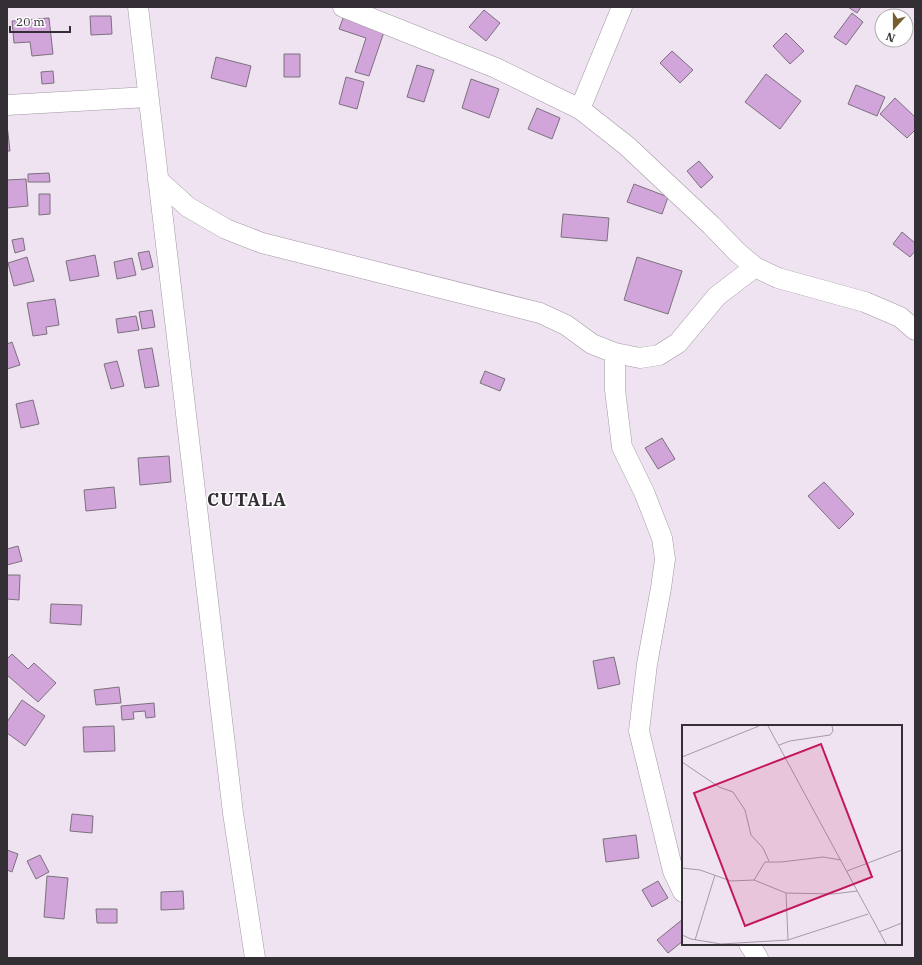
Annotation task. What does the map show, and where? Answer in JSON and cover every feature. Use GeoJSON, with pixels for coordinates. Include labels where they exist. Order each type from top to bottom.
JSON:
{"type":"FeatureCollection","features":[{"type":"Feature","properties":{"kind":"street"},"geometry":{"type":"LineString","coordinates":[[138,7],[233,813],[256,958]]}},
{"type":"Feature","properties":{"kind":"street"},"geometry":{"type":"LineString","coordinates":[[343,7],[496,68],[580,109],[627,146],[711,225],[737,252],[755,267],[778,278],[865,302],[900,318],[915,330]]}},
{"type":"Feature","properties":{"kind":"street"},"geometry":{"type":"LineString","coordinates":[[580,109],[622,7]]}},
{"type":"Feature","properties":{"kind":"street"},"geometry":{"type":"LineString","coordinates":[[7,105],[148,97]]}},
{"type":"Feature","properties":{"kind":"street"},"geometry":{"type":"LineString","coordinates":[[158,180],[188,207],[226,229],[262,243],[540,313],[566,325],[592,344],[615,353],[640,358],[659,355],[678,343],[717,296],[755,267]]}},
{"type":"Feature","properties":{"kind":"street"},"geometry":{"type":"LineString","coordinates":[[615,353],[615,390],[622,447],[644,492],[662,538],[665,559],[647,664],[639,731],[673,871],[682,890]]}},
{"type":"Feature","properties":{"kind":"street"},"geometry":{"type":"LineString","coordinates":[[750,945],[758,958]]}},
{"type":"Feature","properties":{"kind":"building"},"geometry":{"type":"Polygon","coordinates":[[[848,7],[861,7],[857,13],[848,7]]]}},
{"type":"Feature","properties":{"kind":"building"},"geometry":{"type":"Polygon","coordinates":[[[484,10],[500,23],[486,41],[469,27],[484,10]]]}},
{"type":"Feature","properties":{"kind":"building"},"geometry":{"type":"Polygon","coordinates":[[[345,13],[386,26],[369,76],[355,72],[366,38],[339,29],[345,13]]]}},
{"type":"Feature","properties":{"kind":"building"},"geometry":{"type":"Polygon","coordinates":[[[852,13],[863,22],[846,45],[834,37],[852,13]]]}},
{"type":"Feature","properties":{"kind":"building"},"geometry":{"type":"Polygon","coordinates":[[[90,16],[111,16],[112,34],[91,35],[90,16]]]}},
{"type":"Feature","properties":{"kind":"building"},"geometry":{"type":"Polygon","coordinates":[[[49,18],[53,54],[32,56],[30,42],[14,43],[12,21],[49,18]]]}},
{"type":"Feature","properties":{"kind":"building"},"geometry":{"type":"Polygon","coordinates":[[[786,33],[804,51],[790,64],[773,46],[786,33]]]}},
{"type":"Feature","properties":{"kind":"building"},"geometry":{"type":"Polygon","coordinates":[[[672,51],[693,70],[680,83],[660,63],[672,51]]]}},
{"type":"Feature","properties":{"kind":"building"},"geometry":{"type":"Polygon","coordinates":[[[284,54],[300,54],[300,77],[284,77],[284,54]]]}},
{"type":"Feature","properties":{"kind":"building"},"geometry":{"type":"Polygon","coordinates":[[[216,57],[251,66],[246,87],[211,78],[216,57]]]}},
{"type":"Feature","properties":{"kind":"building"},"geometry":{"type":"Polygon","coordinates":[[[417,65],[434,70],[424,102],[407,97],[417,65]]]}},
{"type":"Feature","properties":{"kind":"building"},"geometry":{"type":"Polygon","coordinates":[[[53,71],[54,83],[42,84],[41,72],[53,71]]]}},
{"type":"Feature","properties":{"kind":"building"},"geometry":{"type":"Polygon","coordinates":[[[766,74],[801,101],[780,129],[745,102],[766,74]]]}},
{"type":"Feature","properties":{"kind":"building"},"geometry":{"type":"Polygon","coordinates":[[[346,77],[364,82],[357,109],[339,104],[346,77]]]}},
{"type":"Feature","properties":{"kind":"building"},"geometry":{"type":"Polygon","coordinates":[[[471,79],[499,89],[489,118],[462,108],[471,79]]]}},
{"type":"Feature","properties":{"kind":"building"},"geometry":{"type":"Polygon","coordinates":[[[856,85],[885,97],[877,116],[848,104],[856,85]]]}},
{"type":"Feature","properties":{"kind":"building"},"geometry":{"type":"Polygon","coordinates":[[[895,98],[915,117],[915,130],[907,138],[880,114],[895,98]]]}},
{"type":"Feature","properties":{"kind":"building"},"geometry":{"type":"Polygon","coordinates":[[[537,108],[560,118],[552,139],[528,129],[537,108]]]}},
{"type":"Feature","properties":{"kind":"building"},"geometry":{"type":"Polygon","coordinates":[[[7,125],[10,151],[7,151],[7,125]]]}},
{"type":"Feature","properties":{"kind":"building"},"geometry":{"type":"Polygon","coordinates":[[[699,161],[713,177],[701,188],[687,171],[699,161]]]}},
{"type":"Feature","properties":{"kind":"building"},"geometry":{"type":"Polygon","coordinates":[[[49,173],[50,182],[28,182],[28,174],[49,173]]]}},
{"type":"Feature","properties":{"kind":"building"},"geometry":{"type":"Polygon","coordinates":[[[26,179],[28,206],[7,208],[7,180],[26,179]]]}},
{"type":"Feature","properties":{"kind":"building"},"geometry":{"type":"Polygon","coordinates":[[[634,184],[668,197],[662,214],[627,202],[634,184]]]}},
{"type":"Feature","properties":{"kind":"building"},"geometry":{"type":"Polygon","coordinates":[[[39,194],[50,194],[50,214],[39,215],[39,194]]]}},
{"type":"Feature","properties":{"kind":"building"},"geometry":{"type":"Polygon","coordinates":[[[563,214],[609,218],[607,241],[561,237],[563,214]]]}},
{"type":"Feature","properties":{"kind":"building"},"geometry":{"type":"Polygon","coordinates":[[[902,232],[915,243],[915,251],[910,257],[893,244],[902,232]]]}},
{"type":"Feature","properties":{"kind":"building"},"geometry":{"type":"Polygon","coordinates":[[[23,238],[25,250],[15,253],[12,240],[23,238]]]}},
{"type":"Feature","properties":{"kind":"building"},"geometry":{"type":"Polygon","coordinates":[[[149,251],[153,267],[142,270],[138,253],[149,251]]]}},
{"type":"Feature","properties":{"kind":"building"},"geometry":{"type":"Polygon","coordinates":[[[95,255],[99,276],[70,281],[66,261],[95,255]]]}},
{"type":"Feature","properties":{"kind":"building"},"geometry":{"type":"Polygon","coordinates":[[[27,257],[34,281],[14,286],[8,263],[27,257]]]}},
{"type":"Feature","properties":{"kind":"building"},"geometry":{"type":"Polygon","coordinates":[[[637,257],[682,271],[668,314],[624,300],[637,257]]]}},
{"type":"Feature","properties":{"kind":"building"},"geometry":{"type":"Polygon","coordinates":[[[132,258],[136,275],[117,279],[114,262],[132,258]]]}},
{"type":"Feature","properties":{"kind":"building"},"geometry":{"type":"Polygon","coordinates":[[[55,299],[59,325],[46,327],[47,334],[33,336],[27,303],[55,299]]]}},
{"type":"Feature","properties":{"kind":"building"},"geometry":{"type":"Polygon","coordinates":[[[152,310],[155,327],[142,329],[139,312],[152,310]]]}},
{"type":"Feature","properties":{"kind":"building"},"geometry":{"type":"Polygon","coordinates":[[[136,316],[139,330],[118,333],[116,319],[136,316]]]}},
{"type":"Feature","properties":{"kind":"building"},"geometry":{"type":"Polygon","coordinates":[[[12,342],[20,365],[7,369],[7,344],[12,342]]]}},
{"type":"Feature","properties":{"kind":"building"},"geometry":{"type":"Polygon","coordinates":[[[152,348],[159,386],[145,388],[138,350],[152,348]]]}},
{"type":"Feature","properties":{"kind":"building"},"geometry":{"type":"Polygon","coordinates":[[[117,361],[124,386],[111,389],[104,364],[117,361]]]}},
{"type":"Feature","properties":{"kind":"building"},"geometry":{"type":"Polygon","coordinates":[[[485,371],[505,379],[500,391],[480,383],[485,371]]]}},
{"type":"Feature","properties":{"kind":"building"},"geometry":{"type":"Polygon","coordinates":[[[33,400],[39,424],[21,428],[16,404],[33,400]]]}},
{"type":"Feature","properties":{"kind":"building"},"geometry":{"type":"Polygon","coordinates":[[[662,438],[675,459],[658,469],[645,448],[662,438]]]}},
{"type":"Feature","properties":{"kind":"building"},"geometry":{"type":"Polygon","coordinates":[[[169,456],[171,482],[140,485],[138,458],[169,456]]]}},
{"type":"Feature","properties":{"kind":"building"},"geometry":{"type":"Polygon","coordinates":[[[824,482],[854,514],[839,529],[808,496],[824,482]]]}},
{"type":"Feature","properties":{"kind":"building"},"geometry":{"type":"Polygon","coordinates":[[[114,487],[116,508],[86,511],[84,490],[114,487]]]}},
{"type":"Feature","properties":{"kind":"building"},"geometry":{"type":"Polygon","coordinates":[[[18,546],[22,561],[7,565],[7,549],[18,546]]]}},
{"type":"Feature","properties":{"kind":"building"},"geometry":{"type":"Polygon","coordinates":[[[7,575],[20,575],[19,600],[7,599],[7,575]]]}},
{"type":"Feature","properties":{"kind":"building"},"geometry":{"type":"Polygon","coordinates":[[[51,604],[82,605],[81,625],[50,623],[51,604]]]}},
{"type":"Feature","properties":{"kind":"building"},"geometry":{"type":"Polygon","coordinates":[[[12,654],[28,669],[34,663],[56,683],[38,702],[7,675],[7,659],[12,654]]]}},
{"type":"Feature","properties":{"kind":"building"},"geometry":{"type":"Polygon","coordinates":[[[614,657],[620,684],[598,689],[593,661],[614,657]]]}},
{"type":"Feature","properties":{"kind":"building"},"geometry":{"type":"Polygon","coordinates":[[[119,687],[121,703],[96,705],[94,690],[119,687]]]}},
{"type":"Feature","properties":{"kind":"building"},"geometry":{"type":"Polygon","coordinates":[[[22,700],[45,716],[25,746],[7,733],[7,722],[22,700]]]}},
{"type":"Feature","properties":{"kind":"building"},"geometry":{"type":"Polygon","coordinates":[[[154,703],[155,717],[146,718],[145,711],[133,712],[134,719],[122,720],[121,706],[154,703]]]}},
{"type":"Feature","properties":{"kind":"building"},"geometry":{"type":"Polygon","coordinates":[[[114,726],[115,751],[84,752],[83,727],[114,726]]]}},
{"type":"Feature","properties":{"kind":"building"},"geometry":{"type":"Polygon","coordinates":[[[72,814],[93,816],[92,833],[70,831],[72,814]]]}},
{"type":"Feature","properties":{"kind":"building"},"geometry":{"type":"Polygon","coordinates":[[[636,835],[639,858],[606,862],[603,839],[636,835]]]}},
{"type":"Feature","properties":{"kind":"building"},"geometry":{"type":"Polygon","coordinates":[[[7,850],[18,854],[12,872],[7,870],[7,850]]]}},
{"type":"Feature","properties":{"kind":"building"},"geometry":{"type":"Polygon","coordinates":[[[40,855],[49,872],[36,879],[27,861],[40,855]]]}},
{"type":"Feature","properties":{"kind":"building"},"geometry":{"type":"Polygon","coordinates":[[[47,876],[68,878],[64,919],[44,917],[47,876]]]}},
{"type":"Feature","properties":{"kind":"building"},"geometry":{"type":"Polygon","coordinates":[[[658,881],[668,898],[652,907],[642,890],[658,881]]]}},
{"type":"Feature","properties":{"kind":"building"},"geometry":{"type":"Polygon","coordinates":[[[183,891],[184,909],[161,910],[161,892],[183,891]]]}},
{"type":"Feature","properties":{"kind":"building"},"geometry":{"type":"Polygon","coordinates":[[[96,909],[117,909],[117,923],[97,923],[96,909]]]}},
{"type":"Feature","properties":{"kind":"building"},"geometry":{"type":"Polygon","coordinates":[[[682,920],[682,942],[668,953],[657,940],[682,920]]]}},
{"type":"Feature","properties":{"kind":"district","name":"CUTALA"},"geometry":{"type":"Point","coordinates":[247,499]}}]}
